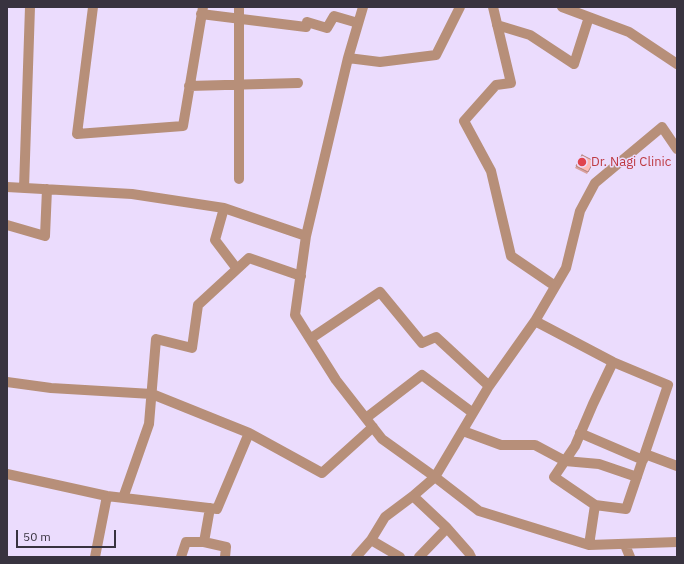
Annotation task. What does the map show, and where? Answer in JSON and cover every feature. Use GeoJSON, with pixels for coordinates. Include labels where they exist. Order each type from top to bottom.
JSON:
{"type":"FeatureCollection","features":[{"type":"Feature","properties":{"kind":"street"},"geometry":{"type":"LineString","coordinates":[[24,188],[30,7]]}},
{"type":"Feature","properties":{"kind":"street"},"geometry":{"type":"LineString","coordinates":[[93,7],[77,134],[183,126],[202,10],[238,18],[306,27],[307,22],[327,28],[334,11],[358,23]]}},
{"type":"Feature","properties":{"kind":"street"},"geometry":{"type":"LineString","coordinates":[[239,7],[239,179]]}},
{"type":"Feature","properties":{"kind":"street"},"geometry":{"type":"LineString","coordinates":[[363,7],[348,58],[306,236],[295,315],[336,380],[382,439],[479,511],[589,545],[625,545],[677,542]]}},
{"type":"Feature","properties":{"kind":"street"},"geometry":{"type":"LineString","coordinates":[[348,58],[380,62],[436,55],[460,7]]}},
{"type":"Feature","properties":{"kind":"street"},"geometry":{"type":"LineString","coordinates":[[493,7],[511,83],[496,85],[464,122],[491,171],[511,256],[555,286]]}},
{"type":"Feature","properties":{"kind":"street"},"geometry":{"type":"LineString","coordinates":[[562,7],[629,32],[677,64]]}},
{"type":"Feature","properties":{"kind":"street"},"geometry":{"type":"LineString","coordinates":[[497,25],[530,35],[574,64],[589,17]]}},
{"type":"Feature","properties":{"kind":"street"},"geometry":{"type":"LineString","coordinates":[[189,86],[298,83]]}},
{"type":"Feature","properties":{"kind":"street"},"geometry":{"type":"LineString","coordinates":[[356,557],[371,540],[385,517],[435,477],[489,386],[535,321],[566,268],[580,211],[595,183],[662,128],[677,149]]}},
{"type":"Feature","properties":{"kind":"street"},"geometry":{"type":"LineString","coordinates":[[7,187],[132,194],[224,208],[306,236]]}},
{"type":"Feature","properties":{"kind":"street"},"geometry":{"type":"LineString","coordinates":[[7,225],[45,236],[47,189]]}},
{"type":"Feature","properties":{"kind":"street"},"geometry":{"type":"LineString","coordinates":[[224,208],[215,240],[237,269]]}},
{"type":"Feature","properties":{"kind":"street"},"geometry":{"type":"LineString","coordinates":[[122,498],[149,424],[156,339],[192,348],[198,305],[249,258],[301,276]]}},
{"type":"Feature","properties":{"kind":"street"},"geometry":{"type":"LineString","coordinates":[[310,339],[380,292],[422,343],[436,337],[489,386]]}},
{"type":"Feature","properties":{"kind":"street"},"geometry":{"type":"LineString","coordinates":[[535,321],[613,362],[668,385],[626,509],[595,504],[554,477],[575,446],[592,404],[613,362]]}},
{"type":"Feature","properties":{"kind":"street"},"geometry":{"type":"LineString","coordinates":[[366,418],[422,375],[473,413]]}},
{"type":"Feature","properties":{"kind":"street"},"geometry":{"type":"LineString","coordinates":[[7,382],[52,388],[152,394],[249,432],[322,473],[373,427]]}},
{"type":"Feature","properties":{"kind":"street"},"geometry":{"type":"LineString","coordinates":[[463,430],[502,445],[535,445],[565,461],[599,464],[637,477]]}},
{"type":"Feature","properties":{"kind":"street"},"geometry":{"type":"LineString","coordinates":[[7,474],[107,496],[217,509],[249,432]]}},
{"type":"Feature","properties":{"kind":"street"},"geometry":{"type":"LineString","coordinates":[[580,433],[644,457],[677,466]]}},
{"type":"Feature","properties":{"kind":"street"},"geometry":{"type":"LineString","coordinates":[[95,557],[107,496]]}},
{"type":"Feature","properties":{"kind":"street"},"geometry":{"type":"LineString","coordinates":[[413,496],[446,528],[471,557]]}},
{"type":"Feature","properties":{"kind":"street"},"geometry":{"type":"LineString","coordinates":[[589,545],[595,504]]}},
{"type":"Feature","properties":{"kind":"street"},"geometry":{"type":"LineString","coordinates":[[204,542],[210,508]]}},
{"type":"Feature","properties":{"kind":"street"},"geometry":{"type":"LineString","coordinates":[[420,557],[446,528]]}},
{"type":"Feature","properties":{"kind":"street"},"geometry":{"type":"LineString","coordinates":[[371,540],[400,557]]}},
{"type":"Feature","properties":{"kind":"street"},"geometry":{"type":"LineString","coordinates":[[181,557],[186,542],[204,542],[226,547],[225,557]]}},
{"type":"Feature","properties":{"kind":"street"},"geometry":{"type":"LineString","coordinates":[[625,545],[630,557]]}},
{"type":"Feature","properties":{"kind":"building"},"geometry":{"type":"Polygon","coordinates":[[[582,155],[594,161],[588,172],[576,166],[582,155]]]}},
{"type":"Feature","properties":{"kind":"place","name":"Dr. Nagi Clinic"},"geometry":{"type":"Point","coordinates":[582,162]}}]}
